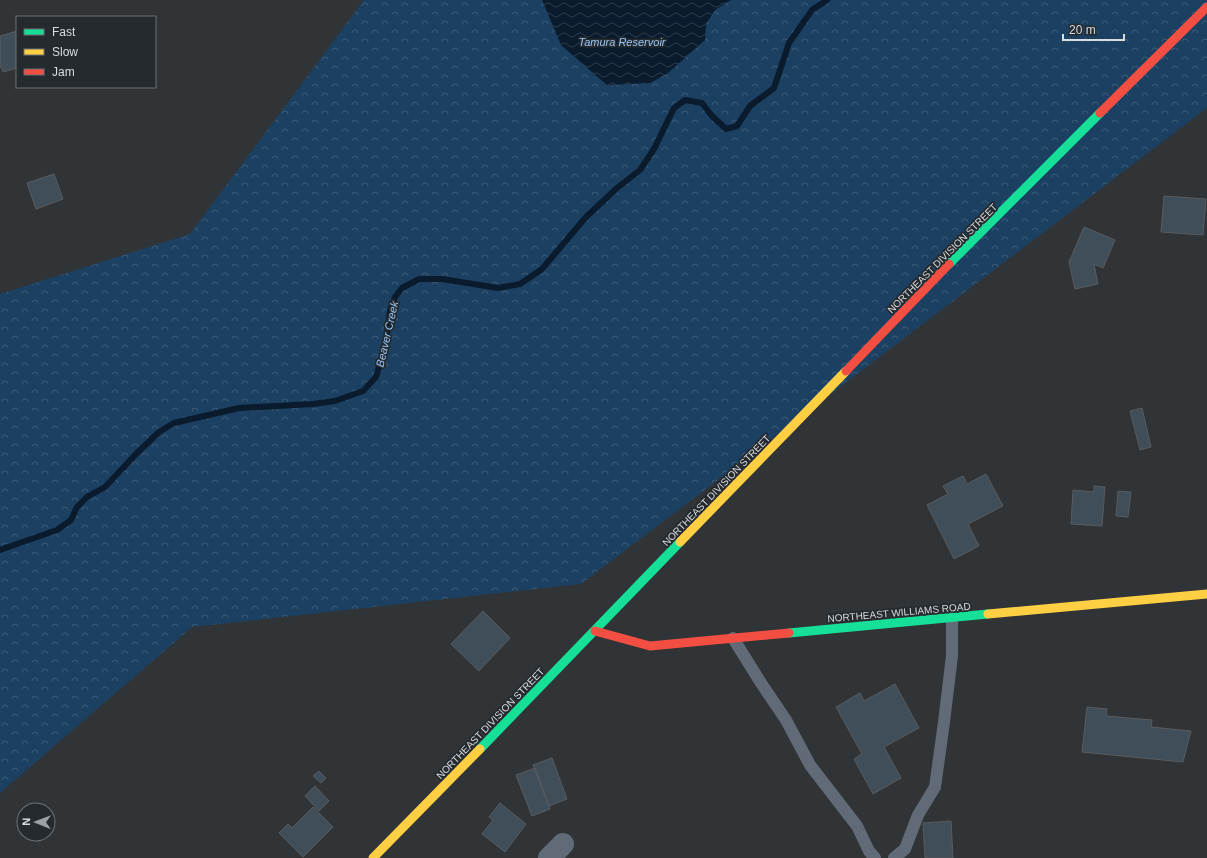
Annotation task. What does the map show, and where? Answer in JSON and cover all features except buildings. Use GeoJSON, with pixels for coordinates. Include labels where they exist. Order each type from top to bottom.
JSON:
{"type":"FeatureCollection","features":[{"type":"Feature","properties":{"kind":"street","name":"NORTHEAST DIVISION STREET"},"geometry":{"type":"LineString","coordinates":[[373,858],[595,631],[932,282],[1076,140],[1207,7]]}},
{"type":"Feature","properties":{"kind":"street","name":"NORTHEAST WILLIAMS ROAD"},"geometry":{"type":"LineString","coordinates":[[595,631],[650,646],[1207,594]]}},
{"type":"Feature","properties":{"kind":"lane"},"geometry":{"type":"LineString","coordinates":[[894,858],[905,849],[918,815],[935,786],[952,656],[952,618]]}},
{"type":"Feature","properties":{"kind":"lane"},"geometry":{"type":"LineString","coordinates":[[734,638],[761,683],[786,720],[810,765],[857,826],[869,851],[875,858]]}},
{"type":"Feature","properties":{"kind":"green space"},"geometry":{"type":"Polygon","coordinates":[[[364,0],[1207,0],[1207,108],[581,584],[192,627],[0,793],[0,294],[190,234],[364,0]]]}},
{"type":"Feature","properties":{"kind":"water","name":"Tamura Reservoir"},"geometry":{"type":"Polygon","coordinates":[[[542,0],[731,0],[715,10],[706,24],[705,40],[668,73],[650,83],[607,85],[561,45],[542,0]]]}},
{"type":"Feature","properties":{"kind":"waterway","name":"Beaver Creek"},"geometry":{"type":"LineString","coordinates":[[0,550],[57,530],[71,520],[77,507],[87,497],[105,487],[159,432],[174,423],[239,408],[313,404],[335,401],[363,391],[376,377],[386,343],[390,311],[395,297],[402,288],[419,279],[442,279],[498,288],[520,284],[542,269],[586,217],[617,188],[640,170],[654,149],[674,108],[685,100],[702,103],[712,116],[726,129],[737,126],[750,106],[774,88],[789,43],[812,10],[827,0]]}},
{"type":"Feature","properties":{"kind":"traffic: fast"},"geometry":{"type":"LineString","coordinates":[[949,264],[1100,113]]}},
{"type":"Feature","properties":{"kind":"traffic: fast"},"geometry":{"type":"LineString","coordinates":[[480,749],[680,542]]}},
{"type":"Feature","properties":{"kind":"traffic: fast"},"geometry":{"type":"LineString","coordinates":[[789,633],[988,614]]}},
{"type":"Feature","properties":{"kind":"traffic: slow"},"geometry":{"type":"LineString","coordinates":[[680,542],[846,371]]}},
{"type":"Feature","properties":{"kind":"traffic: slow"},"geometry":{"type":"LineString","coordinates":[[988,614],[1207,594]]}},
{"type":"Feature","properties":{"kind":"traffic: slow"},"geometry":{"type":"LineString","coordinates":[[373,858],[480,749]]}},
{"type":"Feature","properties":{"kind":"traffic: jam"},"geometry":{"type":"LineString","coordinates":[[1100,113],[1207,7]]}},
{"type":"Feature","properties":{"kind":"traffic: jam"},"geometry":{"type":"LineString","coordinates":[[846,371],[949,264]]}},
{"type":"Feature","properties":{"kind":"traffic: jam"},"geometry":{"type":"LineString","coordinates":[[595,631],[650,646],[789,633]]}}]}
